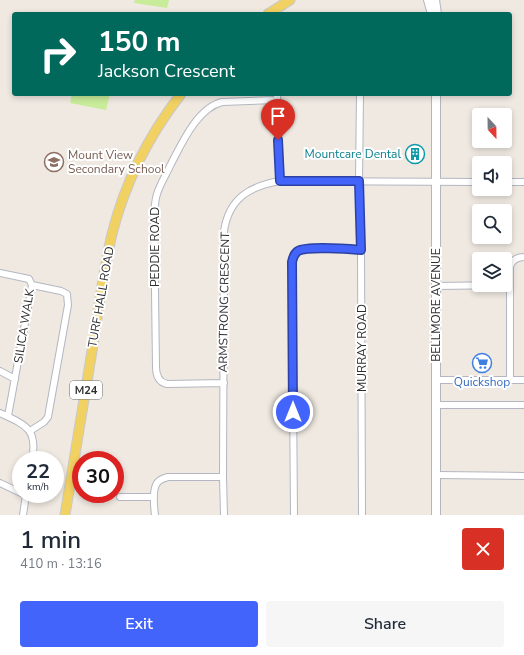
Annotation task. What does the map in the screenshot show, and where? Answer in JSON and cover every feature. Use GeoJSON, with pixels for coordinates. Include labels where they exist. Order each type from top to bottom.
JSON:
{"type":"FeatureCollection","features":[{"type":"Feature","properties":{"kind":"main road"},"geometry":{"type":"LineString","coordinates":[[271,12],[290,0]]}},
{"type":"Feature","properties":{"kind":"main road","name":"TURF HALL ROAD"},"geometry":{"type":"LineString","coordinates":[[65,515],[106,264],[116,222],[126,192],[141,158],[159,126],[180,96]]}},
{"type":"Feature","properties":{"kind":"street"},"geometry":{"type":"LineString","coordinates":[[428,0],[431,12]]}},
{"type":"Feature","properties":{"kind":"street"},"geometry":{"type":"LineString","coordinates":[[435,0],[437,12]]}},
{"type":"Feature","properties":{"kind":"street","name":"MURRAY ROAD"},"geometry":{"type":"LineString","coordinates":[[360,96],[359,181],[361,250],[362,515]]}},
{"type":"Feature","properties":{"kind":"street","name":"BELLMORE AVENUE"},"geometry":{"type":"LineString","coordinates":[[436,96],[436,515]]}},
{"type":"Feature","properties":{"kind":"street"},"geometry":{"type":"LineString","coordinates":[[277,97],[280,181]]}},
{"type":"Feature","properties":{"kind":"street","name":"PEDDIE ROAD"},"geometry":{"type":"LineString","coordinates":[[224,383],[167,384],[161,381],[157,376],[154,213],[156,200],[159,188],[183,140],[206,110],[222,102],[277,97]]}},
{"type":"Feature","properties":{"kind":"street","name":"ARMSTRONG CRESCENT"},"geometry":{"type":"LineString","coordinates":[[224,515],[224,231],[225,223],[232,207],[242,195],[261,185],[280,181],[472,182]]}},
{"type":"Feature","properties":{"kind":"street"},"geometry":{"type":"LineString","coordinates":[[512,182],[524,182]]}},
{"type":"Feature","properties":{"kind":"street"},"geometry":{"type":"LineString","coordinates":[[294,515],[293,258],[298,251],[308,249],[361,250]]}},
{"type":"Feature","properties":{"kind":"street"},"geometry":{"type":"LineString","coordinates":[[512,261],[524,257]]}},
{"type":"Feature","properties":{"kind":"street","name":"SILICA WALK"},"geometry":{"type":"LineString","coordinates":[[0,273],[29,279],[32,285],[8,416]]}},
{"type":"Feature","properties":{"kind":"street"},"geometry":{"type":"LineString","coordinates":[[30,431],[44,422],[48,417],[68,305],[67,294],[61,291],[32,285]]}},
{"type":"Feature","properties":{"kind":"street"},"geometry":{"type":"LineString","coordinates":[[436,286],[472,286]]}},
{"type":"Feature","properties":{"kind":"street"},"geometry":{"type":"LineString","coordinates":[[510,292],[510,380]]}},
{"type":"Feature","properties":{"kind":"street","name":"SILICA WALK"},"geometry":{"type":"LineString","coordinates":[[0,371],[15,379]]}},
{"type":"Feature","properties":{"kind":"street"},"geometry":{"type":"LineString","coordinates":[[436,380],[524,380]]}},
{"type":"Feature","properties":{"kind":"street"},"geometry":{"type":"LineString","coordinates":[[436,405],[524,405]]}},
{"type":"Feature","properties":{"kind":"street"},"geometry":{"type":"LineString","coordinates":[[0,413],[8,416],[30,431],[33,435],[34,451]]}},
{"type":"Feature","properties":{"kind":"street"},"geometry":{"type":"LineString","coordinates":[[436,475],[524,476]]}},
{"type":"Feature","properties":{"kind":"street"},"geometry":{"type":"LineString","coordinates":[[155,515],[154,497],[156,485],[162,478],[223,477]]}},
{"type":"Feature","properties":{"kind":"street"},"geometry":{"type":"LineString","coordinates":[[0,483],[12,488]]}},
{"type":"Feature","properties":{"kind":"street"},"geometry":{"type":"LineString","coordinates":[[124,497],[154,497]]}},
{"type":"Feature","properties":{"kind":"street"},"geometry":{"type":"LineString","coordinates":[[23,515],[24,503]]}},
{"type":"Feature","properties":{"kind":"green space"},"geometry":{"type":"Polygon","coordinates":[[[135,0],[169,0],[167,8],[134,3],[135,0]]]}},
{"type":"Feature","properties":{"kind":"green space"},"geometry":{"type":"Polygon","coordinates":[[[72,96],[110,96],[106,110],[70,103],[72,96]]]}},
{"type":"Feature","properties":{"kind":"place","name":"Mountcare Dental"},"geometry":{"type":"Point","coordinates":[415,154]}},
{"type":"Feature","properties":{"kind":"place","name":"Mount View Secondary School"},"geometry":{"type":"Point","coordinates":[54,162]}},
{"type":"Feature","properties":{"kind":"place","name":"Quickshop"},"geometry":{"type":"Point","coordinates":[482,363]}},
{"type":"Feature","properties":{"kind":"route"},"geometry":{"type":"LineString","coordinates":[[278,140],[280,181],[359,181],[361,250],[303,249],[298,251],[293,258],[293,412]]}}]}
